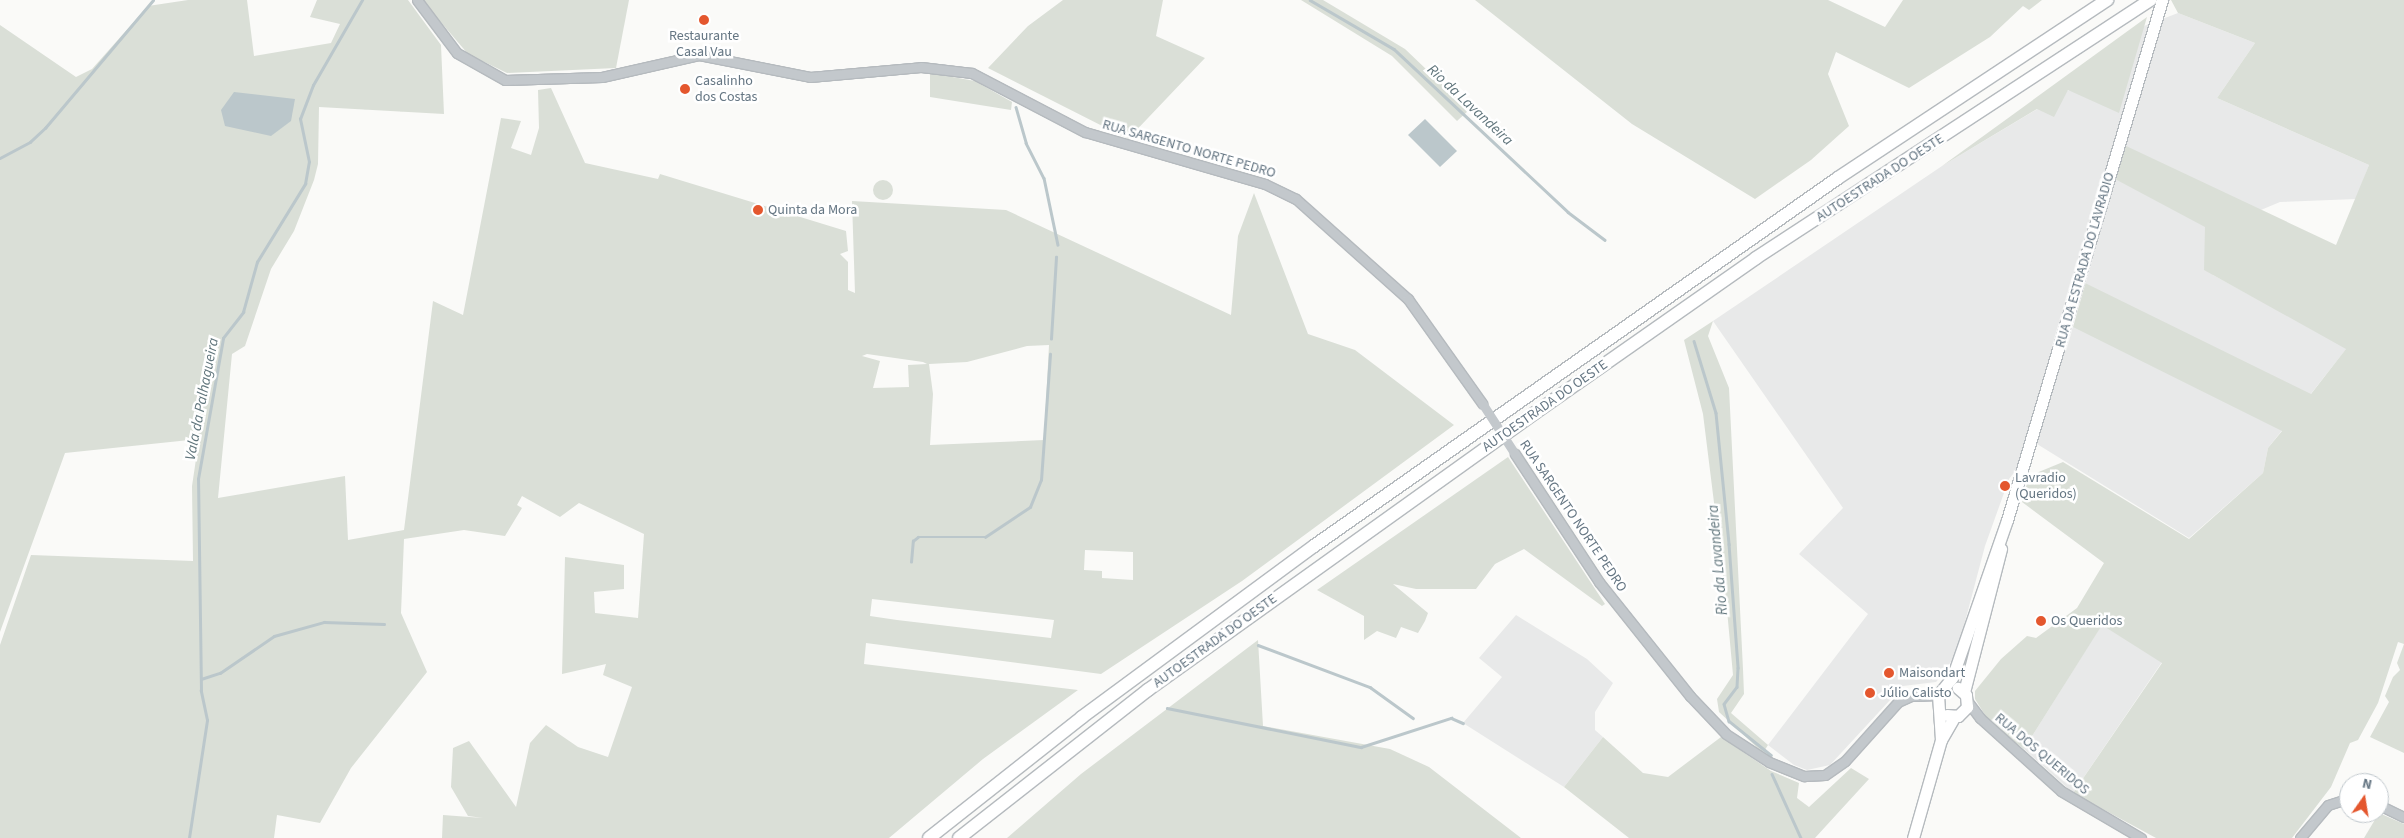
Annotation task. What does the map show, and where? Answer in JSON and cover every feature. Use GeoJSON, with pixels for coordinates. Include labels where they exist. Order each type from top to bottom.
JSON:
{"type":"FeatureCollection","features":[{"type":"Feature","properties":{"kind":"highway","name":"AUTOESTRADA DO OESTE"},"geometry":{"type":"LineString","coordinates":[[929,838],[1082,717],[1314,546],[1838,178],[2107,0]]}},
{"type":"Feature","properties":{"kind":"highway","name":"AUTOESTRADA DO OESTE"},"geometry":{"type":"LineString","coordinates":[[959,838],[1155,684],[1535,413],[1756,258],[2151,0]]}},
{"type":"Feature","properties":{"kind":"main road","name":"RUA DA ESTRADA DO LAVRADIO"},"geometry":{"type":"LineString","coordinates":[[1913,838],[1941,740],[1941,700],[1975,622],[2162,0]]}},
{"type":"Feature","properties":{"kind":"main road","name":"RUA DA ESTRADA DO LAVRADIO"},"geometry":{"type":"LineString","coordinates":[[1941,740],[1958,715],[1966,697],[1975,622]]}},
{"type":"Feature","properties":{"kind":"main road"},"geometry":{"type":"LineString","coordinates":[[1941,700],[1966,697]]}},
{"type":"Feature","properties":{"kind":"main road"},"geometry":{"type":"LineString","coordinates":[[1941,700],[1958,715]]}},
{"type":"Feature","properties":{"kind":"street","name":"RUA SARGENTO NORTE PEDRO"},"geometry":{"type":"LineString","coordinates":[[416,0],[457,53],[482,71],[505,80],[602,77],[699,55],[796,76],[853,74],[921,67],[972,73],[1085,132],[1284,192],[1319,217],[1408,299],[1482,403],[1612,600],[1716,725],[1754,754],[1804,776],[1826,775],[1846,761],[1898,702],[1917,695],[1941,700]]}},
{"type":"Feature","properties":{"kind":"street","name":"RUA DOS QUERIDOS"},"geometry":{"type":"LineString","coordinates":[[1966,697],[1980,718],[2070,798],[2140,838]]}},
{"type":"Feature","properties":{"kind":"street","name":"RUA DOS QUERIDOS"},"geometry":{"type":"LineString","coordinates":[[1958,715],[1980,718]]}},
{"type":"Feature","properties":{"kind":"street"},"geometry":{"type":"LineString","coordinates":[[2300,838],[2328,806],[2339,802]]}},
{"type":"Feature","properties":{"kind":"street"},"geometry":{"type":"LineString","coordinates":[[2389,809],[2404,816]]}},
{"type":"Feature","properties":{"kind":"shaded area"},"geometry":{"type":"Polygon","coordinates":[[[188,0],[247,0],[254,56],[331,43],[340,24],[310,17],[317,0],[408,0],[441,45],[444,114],[319,107],[318,164],[314,180],[294,231],[271,269],[245,346],[232,354],[218,498],[345,476],[348,540],[404,530],[433,301],[463,315],[501,118],[521,121],[511,148],[531,155],[539,128],[538,90],[551,88],[585,163],[658,179],[660,174],[846,231],[848,251],[840,254],[848,262],[848,290],[855,293],[852,201],[1006,210],[1231,315],[1238,236],[1254,193],[1308,334],[1355,350],[1454,425],[1242,581],[1101,674],[866,643],[864,664],[1078,690],[983,759],[889,838],[442,838],[443,815],[483,818],[468,816],[451,787],[453,748],[469,741],[516,807],[530,743],[546,725],[578,747],[608,757],[632,687],[603,675],[606,664],[562,674],[565,557],[624,565],[624,589],[594,592],[595,613],[638,618],[644,534],[579,503],[560,517],[522,496],[517,505],[522,508],[505,536],[464,530],[404,539],[401,613],[427,672],[351,768],[320,823],[277,815],[274,838],[0,838],[0,645],[31,555],[193,561],[192,486],[199,439],[65,453],[0,632],[0,25],[76,77],[92,69],[148,6],[188,0]],[[1049,345],[1027,346],[967,362],[929,364],[933,394],[930,445],[1044,440],[1049,345]],[[867,354],[862,356],[880,361],[873,388],[909,387],[908,365],[927,364],[867,354]],[[1085,550],[1084,570],[1102,571],[1102,578],[1133,580],[1133,552],[1085,550]],[[872,599],[870,616],[1051,638],[1054,620],[872,599]]]}},
{"type":"Feature","properties":{"kind":"shaded area"},"geometry":{"type":"Polygon","coordinates":[[[422,0],[629,0],[616,68],[507,73],[468,54],[422,0]]]}},
{"type":"Feature","properties":{"kind":"shaded area"},"geometry":{"type":"Polygon","coordinates":[[[1063,0],[1163,0],[1156,36],[1205,58],[1128,139],[988,68],[1028,26],[1063,0]]]}},
{"type":"Feature","properties":{"kind":"shaded area"},"geometry":{"type":"Polygon","coordinates":[[[1301,0],[1323,0],[1405,49],[1469,110],[1457,121],[1392,56],[1301,0]]]}},
{"type":"Feature","properties":{"kind":"shaded area"},"geometry":{"type":"Polygon","coordinates":[[[1475,0],[1828,0],[1885,27],[1903,0],[2042,0],[2029,10],[2023,6],[1990,37],[1909,88],[1836,52],[1828,74],[1849,126],[1811,160],[1755,199],[1632,124],[1475,0]]]}},
{"type":"Feature","properties":{"kind":"shaded area"},"geometry":{"type":"Polygon","coordinates":[[[2171,0],[2404,0],[2404,644],[2398,642],[2378,703],[2358,740],[2350,743],[2331,787],[2292,838],[2156,838],[2073,793],[2162,663],[2102,625],[2024,749],[1990,723],[1975,699],[1975,691],[2001,659],[2027,636],[2036,638],[2077,608],[2104,563],[2022,502],[2029,476],[2063,462],[2189,539],[2263,473],[2268,448],[2282,431],[2073,327],[2085,283],[2311,394],[2346,349],[2204,270],[2205,227],[2115,179],[2124,145],[2336,245],[2369,165],[2217,98],[2255,43],[2178,13],[2171,0]]]}},
{"type":"Feature","properties":{"kind":"shaded area"},"geometry":{"type":"Polygon","coordinates":[[[2178,13],[2255,43],[2217,98],[2369,165],[2356,199],[2280,202],[2213,230],[2213,275],[2347,348],[2268,448],[2263,473],[2189,538],[2037,444],[2009,479],[1985,546],[1957,652],[1943,674],[1936,682],[1903,686],[1830,765],[1807,770],[1794,765],[1768,745],[1868,614],[1799,554],[1843,508],[1713,321],[1942,166],[2074,87],[2144,26],[2178,13]]]}},
{"type":"Feature","properties":{"kind":"shaded area"},"geometry":{"type":"Polygon","coordinates":[[[2147,17],[2119,113],[2068,90],[2054,117],[2037,109],[1942,166],[2147,17]]]}},
{"type":"Feature","properties":{"kind":"shaded area"},"geometry":{"type":"Polygon","coordinates":[[[930,73],[975,81],[1012,102],[1011,110],[930,97],[930,73]]]}},
{"type":"Feature","properties":{"kind":"shaded area"},"geometry":{"type":"Polygon","coordinates":[[[234,92],[295,99],[291,121],[271,136],[225,126],[221,110],[234,92]]]}},
{"type":"Feature","properties":{"kind":"shaded area"},"geometry":{"type":"Polygon","coordinates":[[[1425,119],[1457,151],[1440,167],[1408,135],[1425,119]]]}},
{"type":"Feature","properties":{"kind":"shaded area"},"geometry":{"type":"Polygon","coordinates":[[[883,180],[890,183],[893,190],[890,197],[883,200],[876,197],[873,190],[876,183],[883,180]]]}},
{"type":"Feature","properties":{"kind":"shaded area"},"geometry":{"type":"Polygon","coordinates":[[[1713,321],[1708,336],[1729,388],[1743,669],[1744,694],[1731,713],[1768,745],[1763,753],[1719,712],[1717,699],[1733,675],[1726,599],[1703,414],[1684,340],[1713,321]]]}},
{"type":"Feature","properties":{"kind":"shaded area"},"geometry":{"type":"Polygon","coordinates":[[[1508,457],[1605,604],[1602,606],[1524,549],[1495,564],[1476,589],[1416,589],[1393,584],[1428,613],[1425,621],[1418,633],[1401,627],[1396,638],[1377,631],[1364,640],[1364,616],[1317,590],[1508,457]]]}},
{"type":"Feature","properties":{"kind":"shaded area"},"geometry":{"type":"Polygon","coordinates":[[[1516,615],[1587,659],[1613,683],[1595,712],[1595,730],[1603,737],[1564,787],[1463,723],[1502,677],[1479,658],[1516,615]]]}},
{"type":"Feature","properties":{"kind":"shaded area"},"geometry":{"type":"Polygon","coordinates":[[[2102,624],[2162,662],[2073,793],[2024,749],[2102,624]]]}},
{"type":"Feature","properties":{"kind":"shaded area"},"geometry":{"type":"Polygon","coordinates":[[[1258,640],[1263,726],[1390,749],[1429,767],[1521,838],[1007,838],[1081,774],[1258,640]]]}},
{"type":"Feature","properties":{"kind":"shaded area"},"geometry":{"type":"Polygon","coordinates":[[[2404,644],[2404,753],[2370,737],[2389,702],[2385,696],[2393,677],[2400,670],[2397,663],[2404,644]]]}},
{"type":"Feature","properties":{"kind":"shaded area"},"geometry":{"type":"Polygon","coordinates":[[[1603,737],[1643,773],[1668,777],[1721,737],[1771,771],[1799,783],[1797,798],[1809,807],[1851,768],[1869,779],[1815,838],[1629,838],[1564,787],[1603,737]]]}},
{"type":"Feature","properties":{"kind":"shaded area"},"geometry":{"type":"Polygon","coordinates":[[[2389,817],[2404,824],[2404,838],[2364,838],[2373,823],[2389,823],[2389,817]]]}},
{"type":"Feature","properties":{"kind":"waterway"},"geometry":{"type":"LineString","coordinates":[[0,158],[30,142],[45,128],[153,0]]}},
{"type":"Feature","properties":{"kind":"waterway","name":"Vala da Palhagueira"},"geometry":{"type":"LineString","coordinates":[[189,838],[207,720],[201,691],[198,479],[223,338],[243,312],[257,262],[305,184],[309,162],[300,119],[313,85],[362,0]]}},
{"type":"Feature","properties":{"kind":"waterway","name":"Rio da Lavandeira"},"geometry":{"type":"LineString","coordinates":[[1310,0],[1394,49],[1568,212],[1605,240]]}},
{"type":"Feature","properties":{"kind":"waterway"},"geometry":{"type":"LineString","coordinates":[[1016,107],[1026,143],[1044,178],[1058,245]]}},
{"type":"Feature","properties":{"kind":"waterway"},"geometry":{"type":"LineString","coordinates":[[1051,339],[1056,257]]}},
{"type":"Feature","properties":{"kind":"waterway","name":"Rio da Lavandeira"},"geometry":{"type":"LineString","coordinates":[[1694,341],[1716,413],[1729,544],[1738,668],[1737,687],[1724,704],[1729,721],[1771,755]]}},
{"type":"Feature","properties":{"kind":"waterway"},"geometry":{"type":"LineString","coordinates":[[911,562],[913,541],[918,537],[985,537],[1030,507],[1041,480],[1050,354]]}},
{"type":"Feature","properties":{"kind":"waterway"},"geometry":{"type":"LineString","coordinates":[[201,679],[220,673],[274,636],[324,622],[384,624]]}},
{"type":"Feature","properties":{"kind":"waterway"},"geometry":{"type":"LineString","coordinates":[[1258,645],[1370,687],[1413,718]]}},
{"type":"Feature","properties":{"kind":"waterway"},"geometry":{"type":"LineString","coordinates":[[1167,708],[1361,747],[1451,718],[1463,723]]}},
{"type":"Feature","properties":{"kind":"waterway","name":"Rio da Lavandeira"},"geometry":{"type":"LineString","coordinates":[[1772,774],[1801,838]]}},
{"type":"Feature","properties":{"kind":"place","name":"Restaurante Casal Vau"},"geometry":{"type":"Point","coordinates":[704,20]}},
{"type":"Feature","properties":{"kind":"place","name":"Casalinho dos Costas"},"geometry":{"type":"Point","coordinates":[685,89]}},
{"type":"Feature","properties":{"kind":"place","name":"Quinta da Mora"},"geometry":{"type":"Point","coordinates":[758,210]}},
{"type":"Feature","properties":{"kind":"place","name":"Lavradio (Queridos)"},"geometry":{"type":"Point","coordinates":[2005,486]}},
{"type":"Feature","properties":{"kind":"place","name":"Os Queridos"},"geometry":{"type":"Point","coordinates":[2041,621]}},
{"type":"Feature","properties":{"kind":"place","name":"Maisondart"},"geometry":{"type":"Point","coordinates":[1889,673]}},
{"type":"Feature","properties":{"kind":"place","name":"Júlio Calisto"},"geometry":{"type":"Point","coordinates":[1870,693]}}]}
